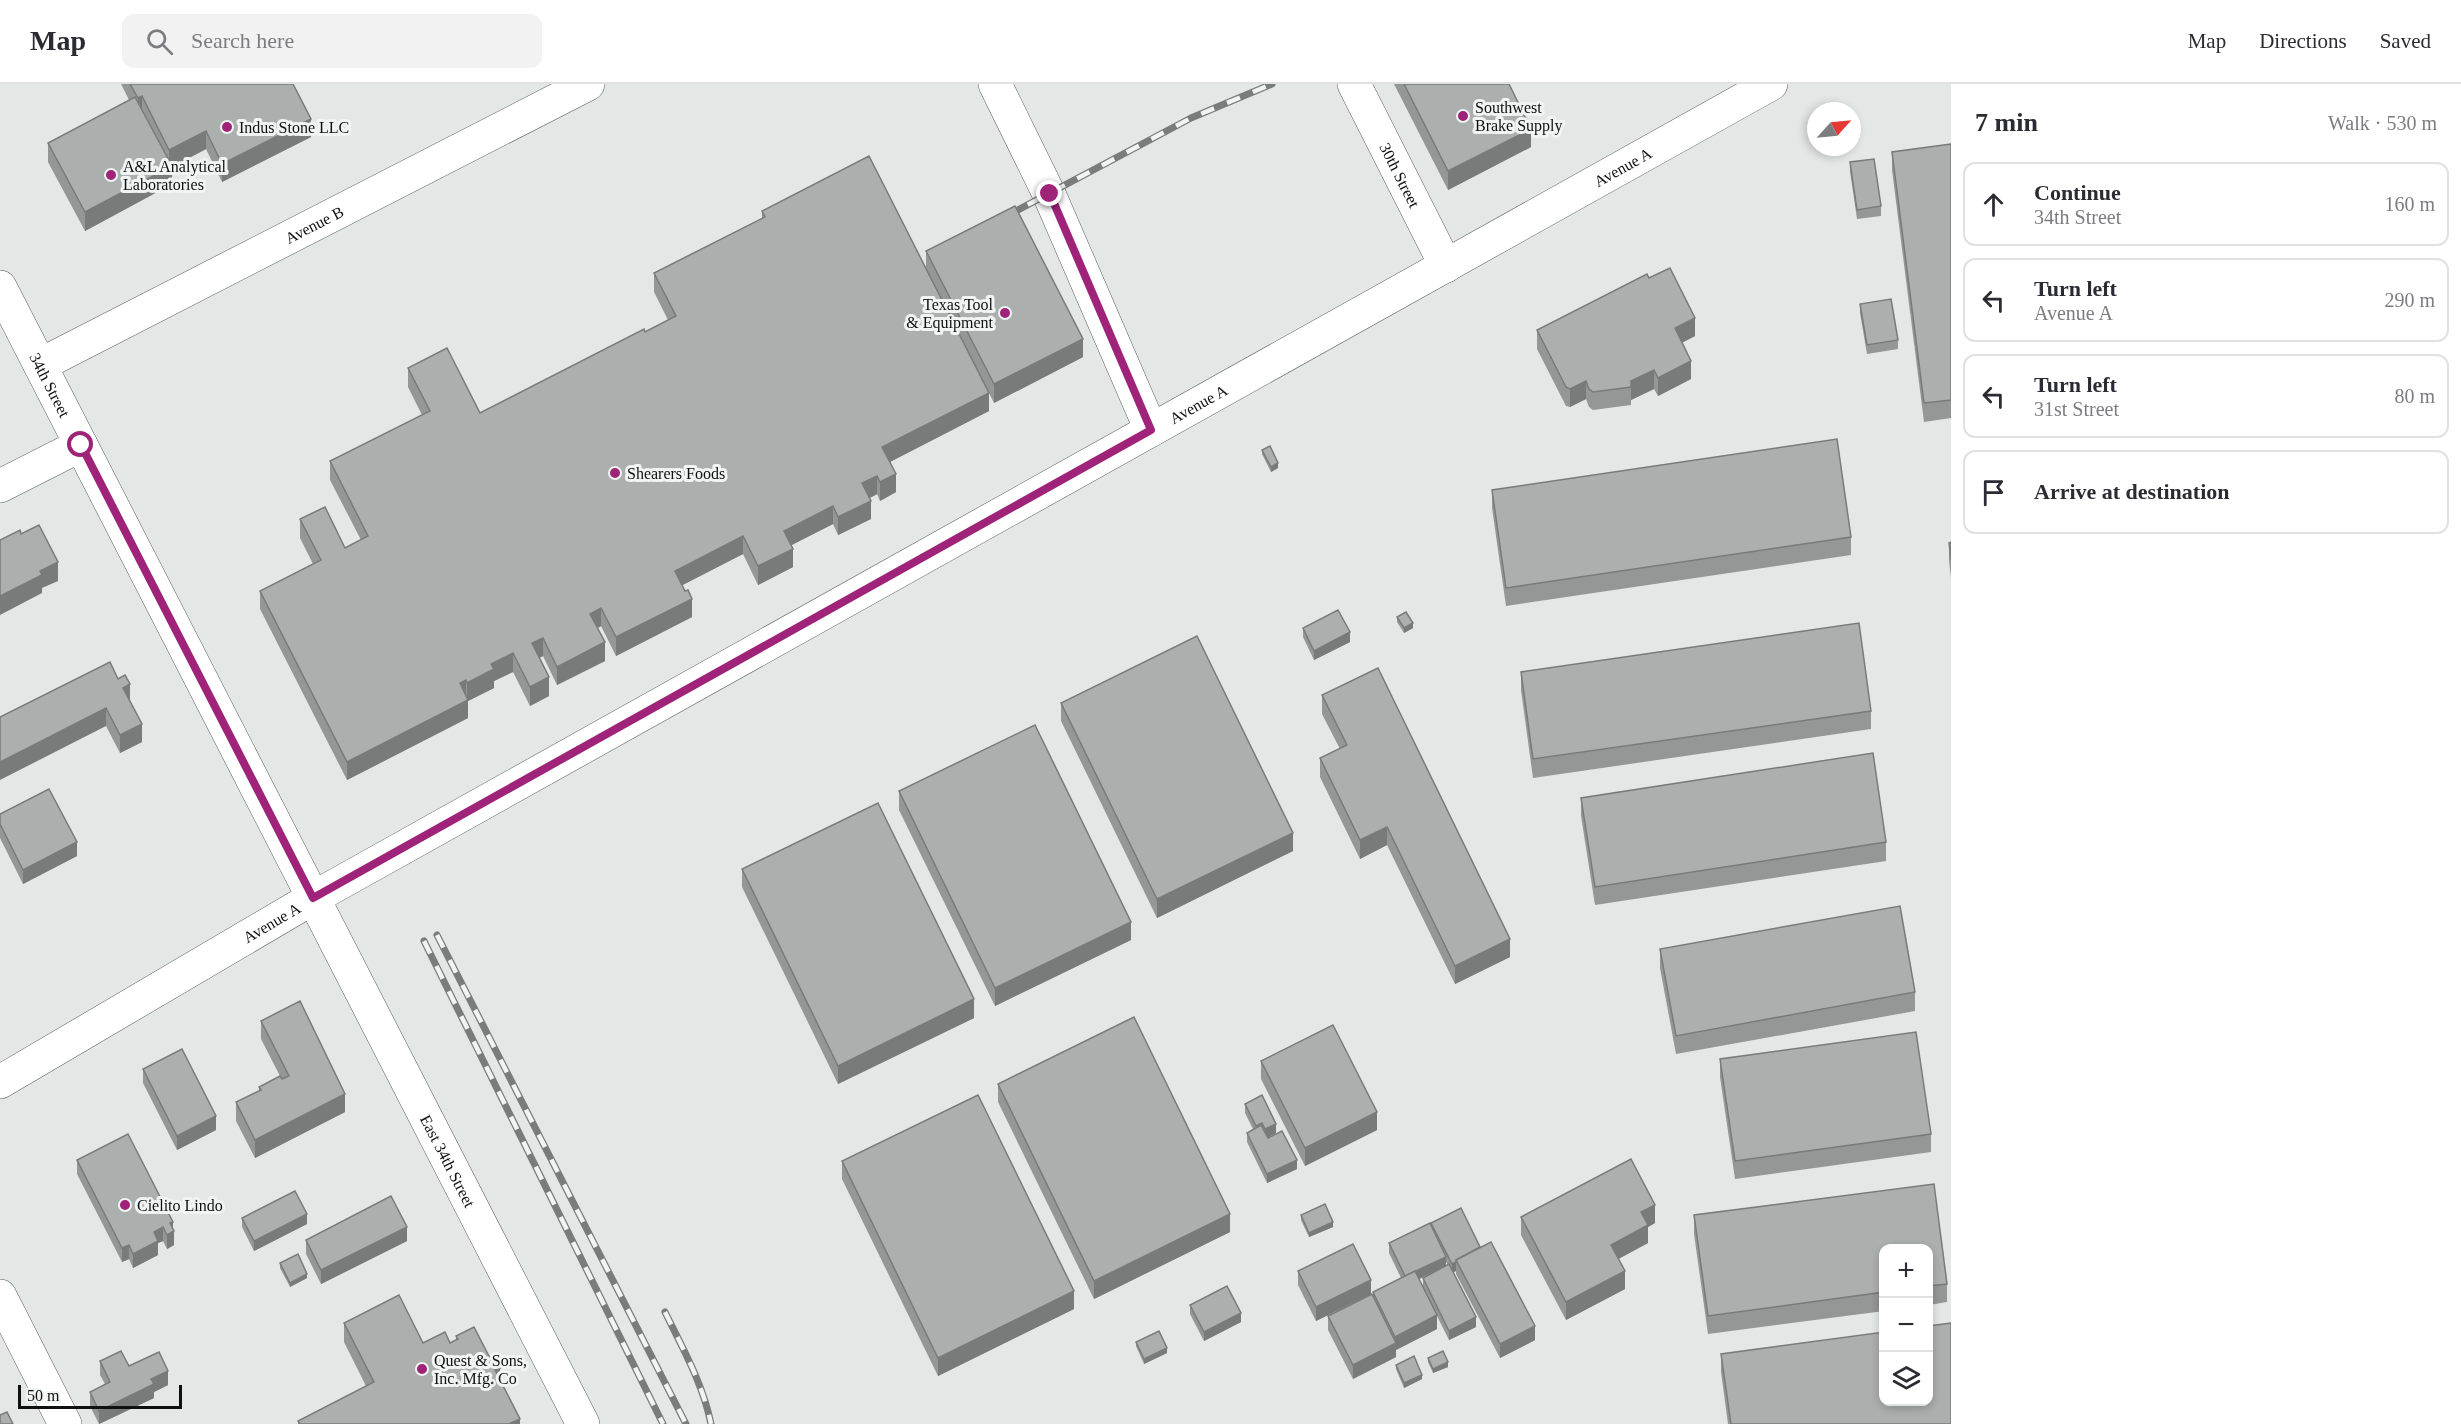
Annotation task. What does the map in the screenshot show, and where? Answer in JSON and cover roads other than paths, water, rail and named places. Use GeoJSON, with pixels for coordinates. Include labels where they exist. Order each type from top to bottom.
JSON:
{"type":"FeatureCollection","features":[{"type":"Feature","properties":{"kind":"main road","name":"Avenue B"},"geometry":{"type":"LineString","coordinates":[[40,365],[588,84]]}},
{"type":"Feature","properties":{"kind":"main road"},"geometry":{"type":"LineString","coordinates":[[995,84],[1050,194],[1151,430]]}},
{"type":"Feature","properties":{"kind":"main road","name":"30th Street"},"geometry":{"type":"LineString","coordinates":[[1354,84],[1446,266]]}},
{"type":"Feature","properties":{"kind":"main road","name":"Avenue A"},"geometry":{"type":"LineString","coordinates":[[0,1082],[313,898],[1771,84]]}},
{"type":"Feature","properties":{"kind":"main road","name":"34th Street"},"geometry":{"type":"LineString","coordinates":[[0,287],[313,898]]}},
{"type":"Feature","properties":{"kind":"main road"},"geometry":{"type":"LineString","coordinates":[[0,486],[81,445]]}},
{"type":"Feature","properties":{"kind":"main road","name":"East 34th Street"},"geometry":{"type":"LineString","coordinates":[[313,898],[583,1424]]}},
{"type":"Feature","properties":{"kind":"main road"},"geometry":{"type":"LineString","coordinates":[[0,1296],[65,1424]]}},
{"type":"Feature","properties":{"kind":"railway"},"geometry":{"type":"LineString","coordinates":[[1003,218],[1191,118],[1272,84]]}},
{"type":"Feature","properties":{"kind":"railway"},"geometry":{"type":"LineString","coordinates":[[437,935],[686,1424]]}},
{"type":"Feature","properties":{"kind":"railway"},"geometry":{"type":"LineString","coordinates":[[424,941],[663,1424]]}},
{"type":"Feature","properties":{"kind":"railway"},"geometry":{"type":"LineString","coordinates":[[665,1312],[698,1381],[711,1424]]}},
{"type":"Feature","properties":{"kind":"place","name":"Southwest Brake Supply"},"geometry":{"type":"Point","coordinates":[1463,116]}},
{"type":"Feature","properties":{"kind":"place","name":"Indus Stone LLC"},"geometry":{"type":"Point","coordinates":[227,127]}},
{"type":"Feature","properties":{"kind":"place","name":"A&L Analytical Laboratories"},"geometry":{"type":"Point","coordinates":[111,175]}},
{"type":"Feature","properties":{"kind":"place","name":"Texas Tool & Equipment"},"geometry":{"type":"Point","coordinates":[1005,313]}},
{"type":"Feature","properties":{"kind":"place","name":"Shearers Foods"},"geometry":{"type":"Point","coordinates":[615,473]}},
{"type":"Feature","properties":{"kind":"place","name":"Cielito Lindo"},"geometry":{"type":"Point","coordinates":[125,1205]}},
{"type":"Feature","properties":{"kind":"place","name":"Quest & Sons, Inc. Mfg. Co"},"geometry":{"type":"Point","coordinates":[422,1369]}}]}
